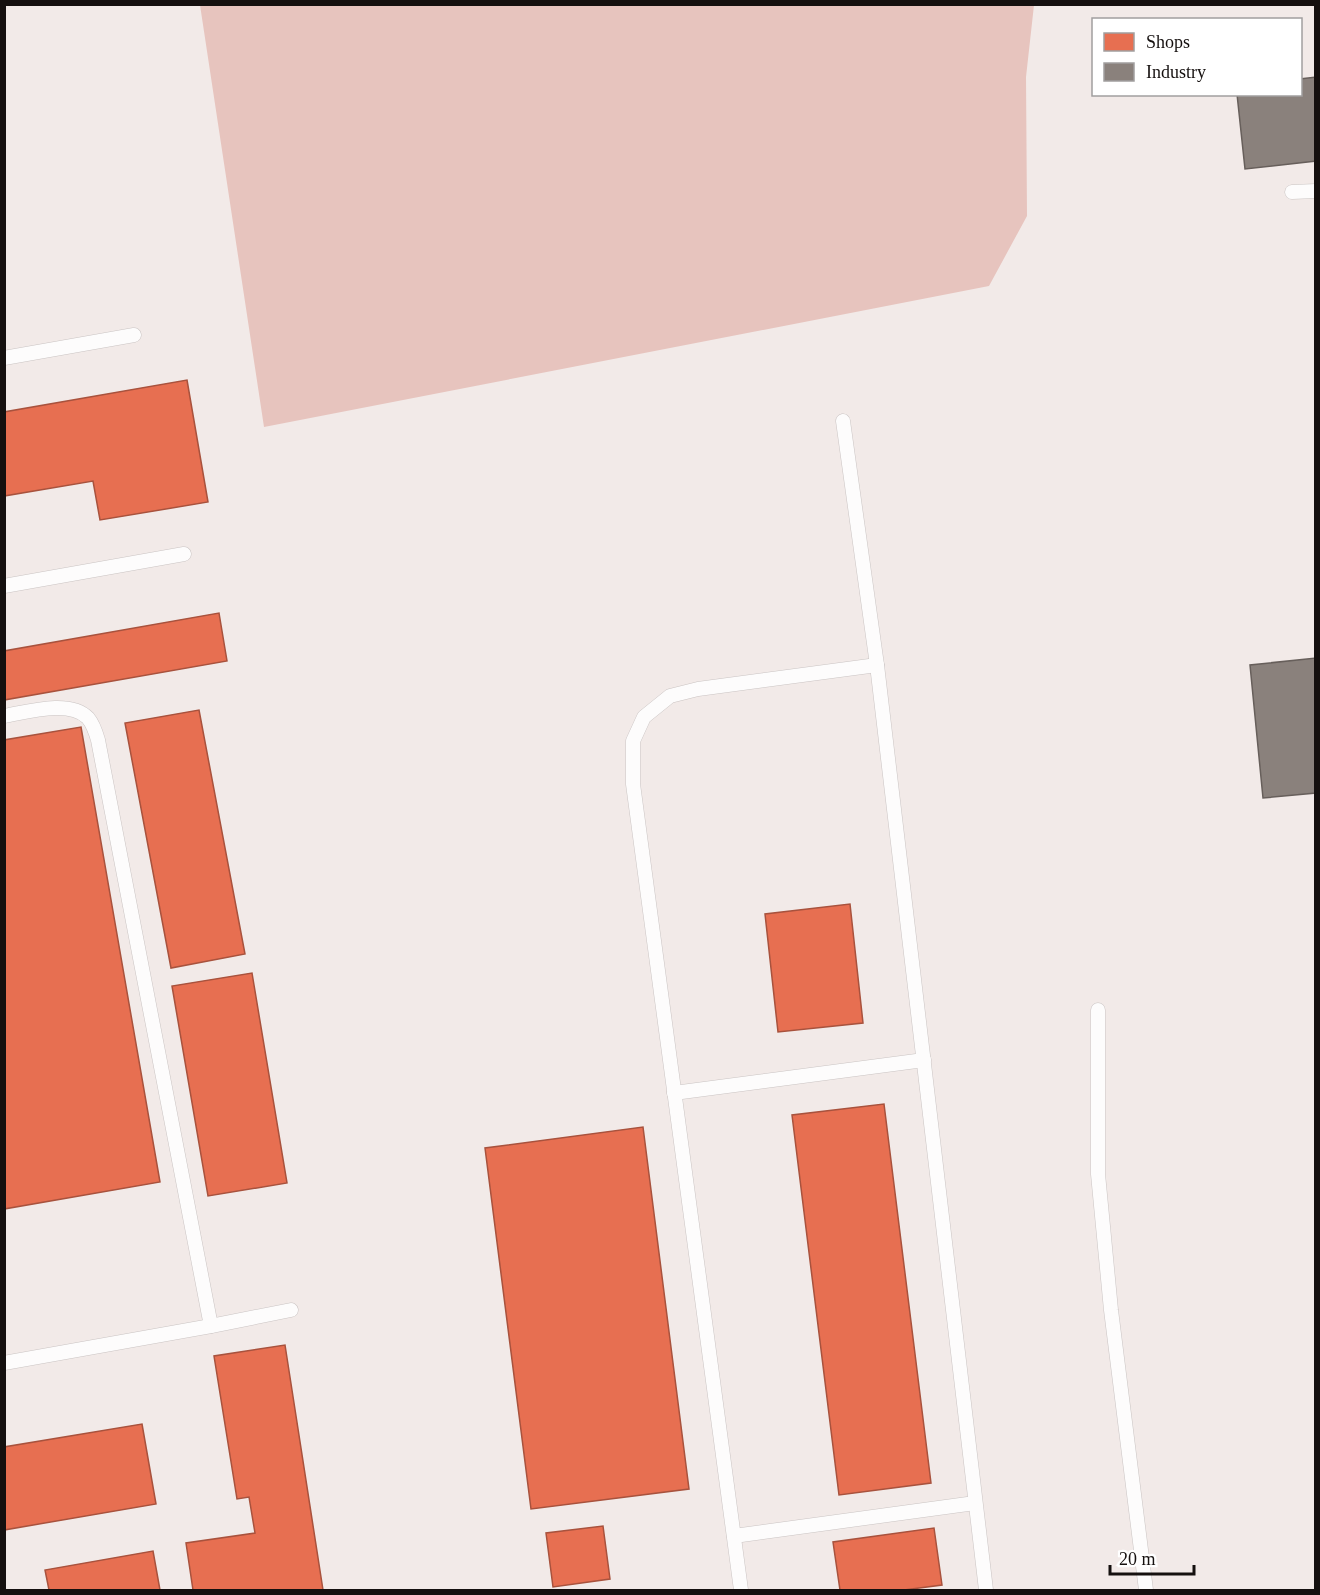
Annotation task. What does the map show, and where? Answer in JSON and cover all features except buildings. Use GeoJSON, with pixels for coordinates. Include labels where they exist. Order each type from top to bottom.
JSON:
{"type":"FeatureCollection","features":[{"type":"Feature","properties":{"kind":"lane"},"geometry":{"type":"LineString","coordinates":[[1292,192],[1316,191]]}},
{"type":"Feature","properties":{"kind":"lane"},"geometry":{"type":"LineString","coordinates":[[4,358],[134,335]]}},
{"type":"Feature","properties":{"kind":"lane"},"geometry":{"type":"LineString","coordinates":[[843,421],[877,665],[986,1590]]}},
{"type":"Feature","properties":{"kind":"lane"},"geometry":{"type":"LineString","coordinates":[[4,586],[184,554]]}},
{"type":"Feature","properties":{"kind":"lane"},"geometry":{"type":"LineString","coordinates":[[741,1590],[633,784],[633,741],[644,717],[670,696],[698,689],[877,665]]}},
{"type":"Feature","properties":{"kind":"lane"},"geometry":{"type":"LineString","coordinates":[[4,716],[69,708],[81,712],[89,719],[98,740],[211,1326]]}},
{"type":"Feature","properties":{"kind":"lane"},"geometry":{"type":"LineString","coordinates":[[1098,1010],[1098,1174],[1110,1310],[1146,1590]]}},
{"type":"Feature","properties":{"kind":"lane"},"geometry":{"type":"LineString","coordinates":[[674,1093],[924,1059]]}},
{"type":"Feature","properties":{"kind":"lane"},"geometry":{"type":"LineString","coordinates":[[4,1363],[291,1310]]}},
{"type":"Feature","properties":{"kind":"lane"},"geometry":{"type":"LineString","coordinates":[[734,1536],[975,1503]]}},
{"type":"Feature","properties":{"kind":"shaded area"},"geometry":{"type":"Polygon","coordinates":[[[200,5],[1034,5],[1026,77],[1027,216],[989,286],[264,427],[200,5]]]}}]}
